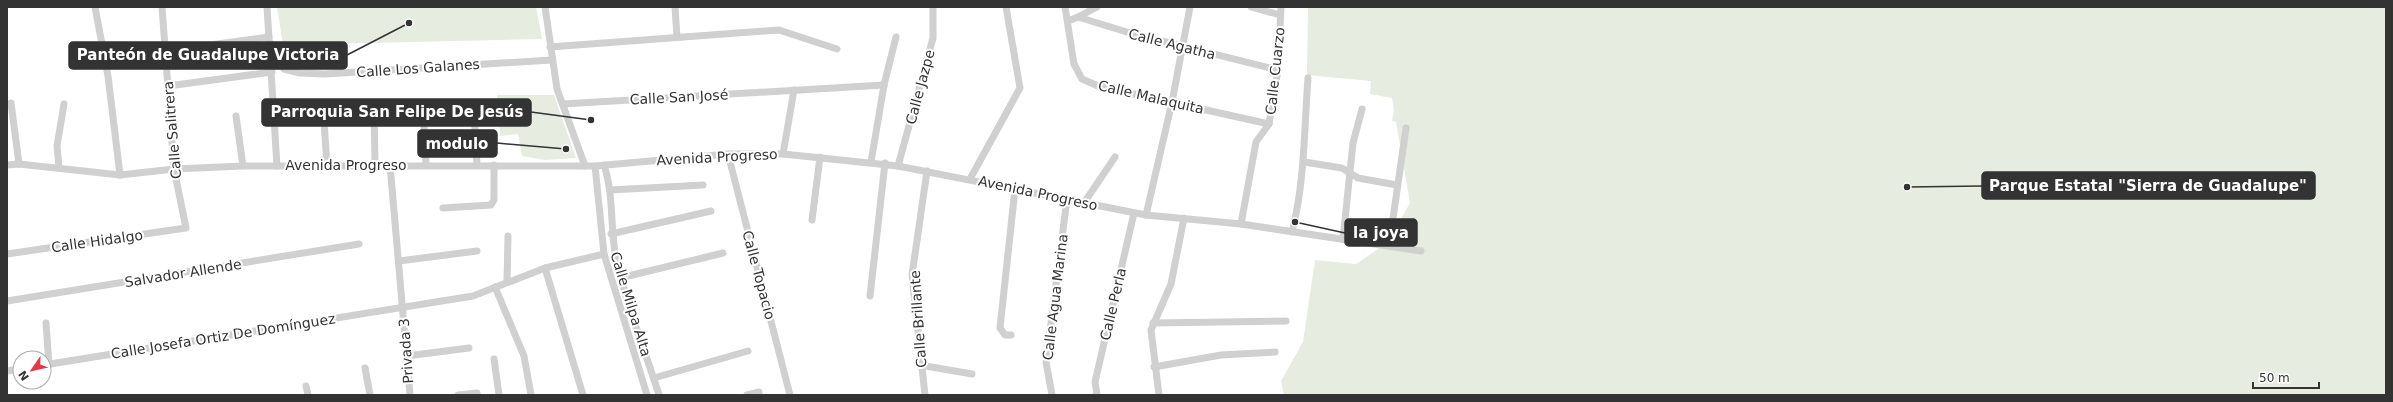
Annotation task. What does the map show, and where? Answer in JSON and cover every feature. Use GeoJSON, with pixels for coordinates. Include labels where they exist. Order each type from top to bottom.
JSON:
{"type":"FeatureCollection","features":[{"type":"Feature","properties":{"kind":"street"},"geometry":{"type":"LineString","coordinates":[[94,7],[108,76],[120,175]]}},
{"type":"Feature","properties":{"kind":"street","name":"Calle Salitrera"},"geometry":{"type":"LineString","coordinates":[[162,7],[174,169],[186,228]]}},
{"type":"Feature","properties":{"kind":"street"},"geometry":{"type":"LineString","coordinates":[[267,7],[271,51],[277,166]]}},
{"type":"Feature","properties":{"kind":"street"},"geometry":{"type":"LineString","coordinates":[[545,7],[557,90],[585,166]]}},
{"type":"Feature","properties":{"kind":"street"},"geometry":{"type":"LineString","coordinates":[[675,7],[677,37]]}},
{"type":"Feature","properties":{"kind":"street","name":"Calle Jazpe"},"geometry":{"type":"LineString","coordinates":[[898,166],[933,38],[933,7]]}},
{"type":"Feature","properties":{"kind":"street"},"geometry":{"type":"LineString","coordinates":[[970,180],[1020,88],[1006,7]]}},
{"type":"Feature","properties":{"kind":"street","name":"Calle Malaquita"},"geometry":{"type":"LineString","coordinates":[[1065,7],[1074,64],[1082,79],[1098,86],[1269,124]]}},
{"type":"Feature","properties":{"kind":"street"},"geometry":{"type":"LineString","coordinates":[[1068,21],[1096,7]]}},
{"type":"Feature","properties":{"kind":"street"},"geometry":{"type":"LineString","coordinates":[[1146,215],[1172,102],[1190,7]]}},
{"type":"Feature","properties":{"kind":"street"},"geometry":{"type":"LineString","coordinates":[[1251,7],[1280,15]]}},
{"type":"Feature","properties":{"kind":"street","name":"Calle Cuarzo"},"geometry":{"type":"LineString","coordinates":[[1241,224],[1256,142],[1269,124],[1278,70],[1280,7]]}},
{"type":"Feature","properties":{"kind":"street","name":"Calle Agatha"},"geometry":{"type":"LineString","coordinates":[[1078,17],[1182,47],[1278,70]]}},
{"type":"Feature","properties":{"kind":"street"},"geometry":{"type":"LineString","coordinates":[[550,47],[779,30],[837,49]]}},
{"type":"Feature","properties":{"kind":"street"},"geometry":{"type":"LineString","coordinates":[[165,51],[269,37]]}},
{"type":"Feature","properties":{"kind":"street"},"geometry":{"type":"LineString","coordinates":[[871,162],[884,85],[896,37]]}},
{"type":"Feature","properties":{"kind":"street","name":"Calle Los Galanes"},"geometry":{"type":"LineString","coordinates":[[271,51],[284,69],[300,74],[325,74],[552,60]]}},
{"type":"Feature","properties":{"kind":"street"},"geometry":{"type":"LineString","coordinates":[[168,86],[272,72]]}},
{"type":"Feature","properties":{"kind":"street"},"geometry":{"type":"LineString","coordinates":[[1292,232],[1300,200],[1304,162],[1303,141],[1308,78]]}},
{"type":"Feature","properties":{"kind":"street","name":"Calle San José"},"geometry":{"type":"LineString","coordinates":[[563,104],[884,85]]}},
{"type":"Feature","properties":{"kind":"street"},"geometry":{"type":"LineString","coordinates":[[783,154],[794,90]]}},
{"type":"Feature","properties":{"kind":"street"},"geometry":{"type":"LineString","coordinates":[[10,103],[19,164]]}},
{"type":"Feature","properties":{"kind":"street"},"geometry":{"type":"LineString","coordinates":[[59,168],[57,146],[64,104]]}},
{"type":"Feature","properties":{"kind":"street"},"geometry":{"type":"LineString","coordinates":[[423,104],[426,165]]}},
{"type":"Feature","properties":{"kind":"street"},"geometry":{"type":"LineString","coordinates":[[374,106],[375,165]]}},
{"type":"Feature","properties":{"kind":"street"},"geometry":{"type":"LineString","coordinates":[[323,107],[327,165]]}},
{"type":"Feature","properties":{"kind":"street"},"geometry":{"type":"LineString","coordinates":[[1343,239],[1353,143],[1362,109]]}},
{"type":"Feature","properties":{"kind":"street"},"geometry":{"type":"LineString","coordinates":[[474,111],[477,165]]}},
{"type":"Feature","properties":{"kind":"street"},"geometry":{"type":"LineString","coordinates":[[236,116],[243,166]]}},
{"type":"Feature","properties":{"kind":"street"},"geometry":{"type":"LineString","coordinates":[[1389,246],[1406,128]]}},
{"type":"Feature","properties":{"kind":"street","name":"Avenida Progreso"},"geometry":{"type":"LineString","coordinates":[[7,165],[19,164],[120,175],[174,169],[243,166],[595,166],[728,154],[783,154],[898,166],[1146,215],[1241,224],[1421,251]]}},
{"type":"Feature","properties":{"kind":"street","name":"Calle Topacio"},"geometry":{"type":"LineString","coordinates":[[728,154],[790,395]]}},
{"type":"Feature","properties":{"kind":"street"},"geometry":{"type":"LineString","coordinates":[[812,220],[820,157]]}},
{"type":"Feature","properties":{"kind":"street"},"geometry":{"type":"LineString","coordinates":[[1084,203],[1115,157]]}},
{"type":"Feature","properties":{"kind":"street"},"geometry":{"type":"LineString","coordinates":[[1304,162],[1342,168],[1358,178],[1397,184]]}},
{"type":"Feature","properties":{"kind":"street"},"geometry":{"type":"LineString","coordinates":[[870,296],[884,164]]}},
{"type":"Feature","properties":{"kind":"street"},"geometry":{"type":"LineString","coordinates":[[390,165],[403,307]]}},
{"type":"Feature","properties":{"kind":"street","name":"Calle Milpa Alta"},"geometry":{"type":"LineString","coordinates":[[604,165],[610,190],[612,234],[620,278],[660,395]]}},
{"type":"Feature","properties":{"kind":"street"},"geometry":{"type":"LineString","coordinates":[[443,208],[491,206],[494,200],[494,166]]}},
{"type":"Feature","properties":{"kind":"street","name":"Calle Milpa Alta"},"geometry":{"type":"LineString","coordinates":[[595,166],[604,254],[647,395]]}},
{"type":"Feature","properties":{"kind":"street","name":"Calle Brillante"},"geometry":{"type":"LineString","coordinates":[[925,395],[920,366],[912,275],[927,171]]}},
{"type":"Feature","properties":{"kind":"street"},"geometry":{"type":"LineString","coordinates":[[610,190],[703,185]]}},
{"type":"Feature","properties":{"kind":"street"},"geometry":{"type":"LineString","coordinates":[[1011,335],[1005,335],[1000,328],[1015,189]]}},
{"type":"Feature","properties":{"kind":"street","name":"Calle Agua Marina"},"geometry":{"type":"LineString","coordinates":[[1052,395],[1046,362],[1067,200]]}},
{"type":"Feature","properties":{"kind":"street"},"geometry":{"type":"LineString","coordinates":[[612,234],[711,210]]}},
{"type":"Feature","properties":{"kind":"street","name":"Calle Perla"},"geometry":{"type":"LineString","coordinates":[[1097,395],[1095,382],[1134,213]]}},
{"type":"Feature","properties":{"kind":"street"},"geometry":{"type":"LineString","coordinates":[[1159,395],[1154,368],[1152,330],[1153,323],[1171,284],[1184,218]]}},
{"type":"Feature","properties":{"kind":"street","name":"Calle Hidalgo"},"geometry":{"type":"LineString","coordinates":[[7,254],[186,228]]}},
{"type":"Feature","properties":{"kind":"street"},"geometry":{"type":"LineString","coordinates":[[507,282],[508,236]]}},
{"type":"Feature","properties":{"kind":"street","name":"Salvador Allende"},"geometry":{"type":"LineString","coordinates":[[7,301],[359,244]]}},
{"type":"Feature","properties":{"kind":"street"},"geometry":{"type":"LineString","coordinates":[[399,261],[477,250]]}},
{"type":"Feature","properties":{"kind":"street"},"geometry":{"type":"LineString","coordinates":[[620,278],[723,253]]}},
{"type":"Feature","properties":{"kind":"street","name":"Calle Josefa Ortiz De Domínguez"},"geometry":{"type":"LineString","coordinates":[[52,364],[473,296],[545,268],[604,254]]}},
{"type":"Feature","properties":{"kind":"street"},"geometry":{"type":"LineString","coordinates":[[545,268],[583,395]]}},
{"type":"Feature","properties":{"kind":"street"},"geometry":{"type":"LineString","coordinates":[[495,287],[524,356],[531,395]]}},
{"type":"Feature","properties":{"kind":"street","name":"Privada 3"},"geometry":{"type":"LineString","coordinates":[[403,307],[410,395]]}},
{"type":"Feature","properties":{"kind":"street"},"geometry":{"type":"LineString","coordinates":[[1153,323],[1286,320]]}},
{"type":"Feature","properties":{"kind":"street"},"geometry":{"type":"LineString","coordinates":[[46,323],[46,350]]}},
{"type":"Feature","properties":{"kind":"street"},"geometry":{"type":"LineString","coordinates":[[407,356],[470,348]]}},
{"type":"Feature","properties":{"kind":"street"},"geometry":{"type":"LineString","coordinates":[[654,378],[748,351]]}},
{"type":"Feature","properties":{"kind":"street"},"geometry":{"type":"LineString","coordinates":[[1154,368],[1221,355],[1275,352]]}},
{"type":"Feature","properties":{"kind":"street"},"geometry":{"type":"LineString","coordinates":[[494,359],[499,395]]}},
{"type":"Feature","properties":{"kind":"street"},"geometry":{"type":"LineString","coordinates":[[920,366],[972,374]]}},
{"type":"Feature","properties":{"kind":"street"},"geometry":{"type":"LineString","coordinates":[[365,368],[370,395]]}},
{"type":"Feature","properties":{"kind":"street"},"geometry":{"type":"LineString","coordinates":[[306,386],[308,395]]}},
{"type":"Feature","properties":{"kind":"street"},"geometry":{"type":"LineString","coordinates":[[747,395],[759,392]]}},
{"type":"Feature","properties":{"kind":"street"},"geometry":{"type":"LineString","coordinates":[[458,395],[477,393]]}},
{"type":"Feature","properties":{"kind":"shaded area"},"geometry":{"type":"Polygon","coordinates":[[[277,7],[536,7],[542,39],[283,45],[277,7]]]}},
{"type":"Feature","properties":{"kind":"shaded area"},"geometry":{"type":"Polygon","coordinates":[[[1308,7],[2386,7],[2386,395],[1284,395],[1281,381],[1303,342],[1315,260],[1356,264],[1387,243],[1410,203],[1396,122],[1392,121],[1394,111],[1392,98],[1370,94],[1371,81],[1307,75],[1308,7]]]}},
{"type":"Feature","properties":{"kind":"shaded area"},"geometry":{"type":"Polygon","coordinates":[[[497,95],[554,95],[576,158],[545,160],[522,156],[518,134],[500,136],[497,95]]]}},
{"type":"Feature","properties":{"kind":"place","name":"Panteón de Guadalupe Victoria"},"geometry":{"type":"Point","coordinates":[409,23]}},
{"type":"Feature","properties":{"kind":"place","name":"Parroquia San Felipe De Jesús"},"geometry":{"type":"Point","coordinates":[591,120]}},
{"type":"Feature","properties":{"kind":"place","name":"modulo"},"geometry":{"type":"Point","coordinates":[566,149]}},
{"type":"Feature","properties":{"kind":"place","name":"Parque Estatal \"Sierra de Guadalupe\""},"geometry":{"type":"Point","coordinates":[1907,187]}},
{"type":"Feature","properties":{"kind":"place","name":"la joya"},"geometry":{"type":"Point","coordinates":[1295,222]}}]}
